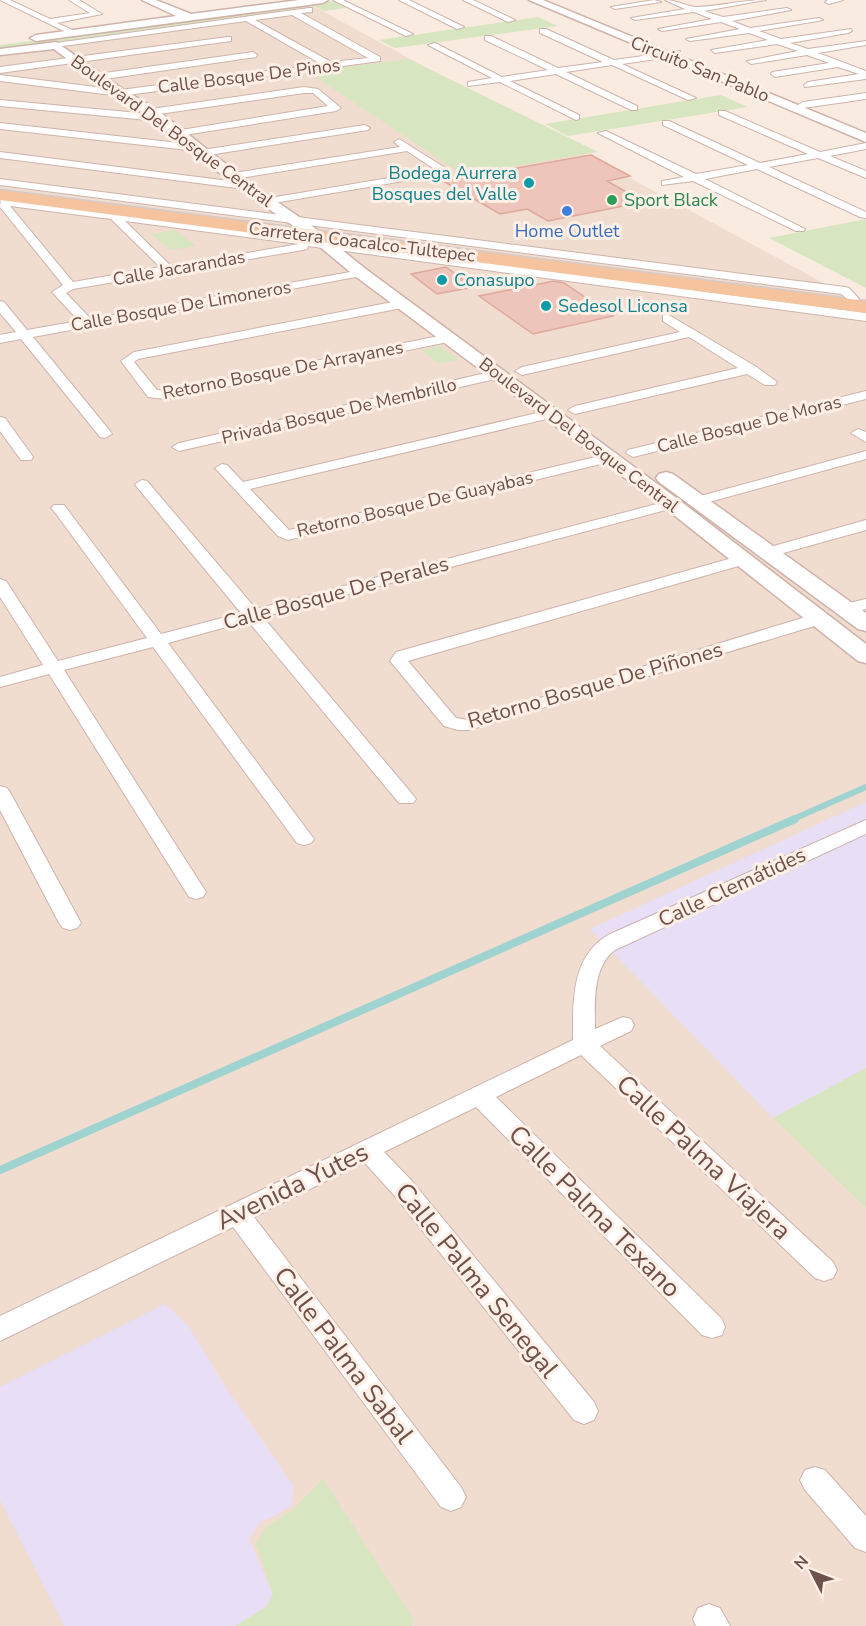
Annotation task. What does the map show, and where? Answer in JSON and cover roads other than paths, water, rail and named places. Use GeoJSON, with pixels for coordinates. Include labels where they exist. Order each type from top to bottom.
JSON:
{"type":"FeatureCollection","features":[{"type":"Feature","properties":{"kind":"main road","name":"Carretera Coacalco-Tultepec"},"geometry":{"type":"LineString","coordinates":[[0,189],[319,235]]}},
{"type":"Feature","properties":{"kind":"main road","name":"Carretera Coacalco-Tultepec"},"geometry":{"type":"LineString","coordinates":[[0,195],[862,302]]}},
{"type":"Feature","properties":{"kind":"street"},"geometry":{"type":"LineString","coordinates":[[4,0],[49,22],[63,37]]}},
{"type":"Feature","properties":{"kind":"street"},"geometry":{"type":"LineString","coordinates":[[39,23],[98,14],[73,0]]}},
{"type":"Feature","properties":{"kind":"street"},"geometry":{"type":"LineString","coordinates":[[147,0],[189,18]]}},
{"type":"Feature","properties":{"kind":"street"},"geometry":{"type":"LineString","coordinates":[[0,52],[63,37],[323,0]]}},
{"type":"Feature","properties":{"kind":"street"},"geometry":{"type":"LineString","coordinates":[[337,0],[409,34]]}},
{"type":"Feature","properties":{"kind":"street"},"geometry":{"type":"LineString","coordinates":[[403,0],[460,27]]}},
{"type":"Feature","properties":{"kind":"street"},"geometry":{"type":"LineString","coordinates":[[467,0],[511,20]]}},
{"type":"Feature","properties":{"kind":"street","name":"Circuito San Pablo"},"geometry":{"type":"LineString","coordinates":[[534,0],[866,131]]}},
{"type":"Feature","properties":{"kind":"street","name":"Circuito San Pablo"},"geometry":{"type":"LineString","coordinates":[[547,0],[672,54]]}},
{"type":"Feature","properties":{"kind":"street"},"geometry":{"type":"LineString","coordinates":[[615,7],[670,0],[866,75]]}},
{"type":"Feature","properties":{"kind":"street"},"geometry":{"type":"LineString","coordinates":[[635,18],[762,0]]}},
{"type":"Feature","properties":{"kind":"street"},"geometry":{"type":"LineString","coordinates":[[829,2],[839,0]]}},
{"type":"Feature","properties":{"kind":"street"},"geometry":{"type":"LineString","coordinates":[[0,4],[63,37]]}},
{"type":"Feature","properties":{"kind":"street"},"geometry":{"type":"LineString","coordinates":[[0,43],[248,19],[309,10]]}},
{"type":"Feature","properties":{"kind":"street"},"geometry":{"type":"LineString","coordinates":[[662,29],[787,10]]}},
{"type":"Feature","properties":{"kind":"street","name":"Calle Bosque De Pinos"},"geometry":{"type":"LineString","coordinates":[[0,78],[120,93],[377,59],[293,12]]}},
{"type":"Feature","properties":{"kind":"street"},"geometry":{"type":"LineString","coordinates":[[248,19],[331,66]]}},
{"type":"Feature","properties":{"kind":"street"},"geometry":{"type":"LineString","coordinates":[[690,39],[819,20]]}},
{"type":"Feature","properties":{"kind":"street"},"geometry":{"type":"LineString","coordinates":[[543,31],[692,98]]}},
{"type":"Feature","properties":{"kind":"street"},"geometry":{"type":"LineString","coordinates":[[715,50],[848,31]]}},
{"type":"Feature","properties":{"kind":"street"},"geometry":{"type":"LineString","coordinates":[[98,77],[253,55],[219,32]]}},
{"type":"Feature","properties":{"kind":"street","name":"Boulevard Del Bosque Central"},"geometry":{"type":"LineString","coordinates":[[63,37],[74,59],[120,93],[155,115],[288,218],[319,235],[355,248],[866,624]]}},
{"type":"Feature","properties":{"kind":"street"},"geometry":{"type":"LineString","coordinates":[[488,38],[634,108]]}},
{"type":"Feature","properties":{"kind":"street"},"geometry":{"type":"LineString","coordinates":[[751,61],[866,43]]}},
{"type":"Feature","properties":{"kind":"street"},"geometry":{"type":"LineString","coordinates":[[0,70],[74,59],[236,44]]}},
{"type":"Feature","properties":{"kind":"street"},"geometry":{"type":"LineString","coordinates":[[432,45],[576,117]]}},
{"type":"Feature","properties":{"kind":"street"},"geometry":{"type":"LineString","coordinates":[[471,84],[672,54]]}},
{"type":"Feature","properties":{"kind":"street"},"geometry":{"type":"LineString","coordinates":[[775,74],[857,61]]}},
{"type":"Feature","properties":{"kind":"street","name":"Circuito San Pablo"},"geometry":{"type":"LineString","coordinates":[[717,72],[866,138]]}},
{"type":"Feature","properties":{"kind":"street"},"geometry":{"type":"LineString","coordinates":[[808,85],[866,75]]}},
{"type":"Feature","properties":{"kind":"street"},"geometry":{"type":"LineString","coordinates":[[0,103],[155,115],[304,90],[315,91],[336,106],[329,110],[178,133]]}},
{"type":"Feature","properties":{"kind":"street"},"geometry":{"type":"LineString","coordinates":[[803,105],[866,96]]}},
{"type":"Feature","properties":{"kind":"street"},"geometry":{"type":"LineString","coordinates":[[0,120],[26,106]]}},
{"type":"Feature","properties":{"kind":"street"},"geometry":{"type":"LineString","coordinates":[[723,113],[866,175]]}},
{"type":"Feature","properties":{"kind":"street"},"geometry":{"type":"LineString","coordinates":[[666,123],[864,215]]}},
{"type":"Feature","properties":{"kind":"street"},"geometry":{"type":"LineString","coordinates":[[0,126],[199,150],[365,128]]}},
{"type":"Feature","properties":{"kind":"street"},"geometry":{"type":"LineString","coordinates":[[603,133],[800,229]]}},
{"type":"Feature","properties":{"kind":"street"},"geometry":{"type":"LineString","coordinates":[[268,201],[445,171],[397,141]]}},
{"type":"Feature","properties":{"kind":"street"},"geometry":{"type":"LineString","coordinates":[[666,183],[866,146]]}},
{"type":"Feature","properties":{"kind":"street"},"geometry":{"type":"LineString","coordinates":[[234,176],[409,148]]}},
{"type":"Feature","properties":{"kind":"street"},"geometry":{"type":"LineString","coordinates":[[0,155],[245,186]]}},
{"type":"Feature","properties":{"kind":"street"},"geometry":{"type":"LineString","coordinates":[[0,182],[845,291],[862,302]]}},
{"type":"Feature","properties":{"kind":"street"},"geometry":{"type":"LineString","coordinates":[[0,201],[115,217],[319,235]]}},
{"type":"Feature","properties":{"kind":"street"},"geometry":{"type":"LineString","coordinates":[[0,201],[70,286],[58,292],[88,323]]}},
{"type":"Feature","properties":{"kind":"street"},"geometry":{"type":"LineString","coordinates":[[115,217],[169,270]]}},
{"type":"Feature","properties":{"kind":"street","name":"Boulevard Del Bosque Central"},"geometry":{"type":"LineString","coordinates":[[319,235],[361,273],[672,504],[818,619],[861,646]]}},
{"type":"Feature","properties":{"kind":"street","name":"Calle Jacarandas"},"geometry":{"type":"LineString","coordinates":[[70,286],[169,270],[319,235]]}},
{"type":"Feature","properties":{"kind":"street"},"geometry":{"type":"LineString","coordinates":[[355,248],[866,317]]}},
{"type":"Feature","properties":{"kind":"street","name":"Calle Bosque De Limoneros"},"geometry":{"type":"LineString","coordinates":[[0,339],[361,273]]}},
{"type":"Feature","properties":{"kind":"street"},"geometry":{"type":"LineString","coordinates":[[382,288],[405,284]]}},
{"type":"Feature","properties":{"kind":"street","name":"Retorno Bosque De Arrayanes"},"geometry":{"type":"LineString","coordinates":[[403,304],[134,356],[127,361],[153,394],[166,395],[449,338]]}},
{"type":"Feature","properties":{"kind":"street"},"geometry":{"type":"LineString","coordinates":[[0,305],[105,434]]}},
{"type":"Feature","properties":{"kind":"street"},"geometry":{"type":"LineString","coordinates":[[667,318],[770,382]]}},
{"type":"Feature","properties":{"kind":"street"},"geometry":{"type":"LineString","coordinates":[[522,371],[692,333]]}},
{"type":"Feature","properties":{"kind":"street"},"geometry":{"type":"LineString","coordinates":[[575,410],[750,369]]}},
{"type":"Feature","properties":{"kind":"street","name":"Privada Bosque De Membrillo"},"geometry":{"type":"LineString","coordinates":[[179,447],[499,374]]}},
{"type":"Feature","properties":{"kind":"street","name":"Calle Bosque De Moras"},"geometry":{"type":"LineString","coordinates":[[633,453],[866,395]]}},
{"type":"Feature","properties":{"kind":"street"},"geometry":{"type":"LineString","coordinates":[[240,487],[550,414]]}},
{"type":"Feature","properties":{"kind":"street"},"geometry":{"type":"LineString","coordinates":[[0,421],[26,457]]}},
{"type":"Feature","properties":{"kind":"street"},"geometry":{"type":"LineString","coordinates":[[582,438],[604,432]]}},
{"type":"Feature","properties":{"kind":"street"},"geometry":{"type":"LineString","coordinates":[[698,501],[866,455]]}},
{"type":"Feature","properties":{"kind":"street","name":"Retorno Bosque De Guayabas"},"geometry":{"type":"LineString","coordinates":[[222,468],[283,533],[296,534],[608,458]]}},
{"type":"Feature","properties":{"kind":"street"},"geometry":{"type":"LineString","coordinates":[[142,484],[406,799]]}},
{"type":"Feature","properties":{"kind":"street","name":"Calle Bosque De Perales"},"geometry":{"type":"LineString","coordinates":[[0,682],[672,504]]}},
{"type":"Feature","properties":{"kind":"street"},"geometry":{"type":"LineString","coordinates":[[59,508],[304,839]]}},
{"type":"Feature","properties":{"kind":"street"},"geometry":{"type":"LineString","coordinates":[[769,552],[866,525]]}},
{"type":"Feature","properties":{"kind":"street","name":"Retorno Bosque De Piñones"},"geometry":{"type":"LineString","coordinates":[[743,560],[402,656],[399,661],[450,722],[469,725],[818,619]]}},
{"type":"Feature","properties":{"kind":"street"},"geometry":{"type":"LineString","coordinates":[[0,584],[196,892]]}},
{"type":"Feature","properties":{"kind":"street"},"geometry":{"type":"LineString","coordinates":[[847,609],[866,604]]}},
{"type":"Feature","properties":{"kind":"street"},"geometry":{"type":"LineString","coordinates":[[0,792],[70,923]]}},
{"type":"Feature","properties":{"kind":"street","name":"Calle Clemátides"},"geometry":{"type":"LineString","coordinates":[[584,1044],[584,1002],[590,970],[599,952],[616,940],[866,826]]}},
{"type":"Feature","properties":{"kind":"street","name":"Avenida Yutes"},"geometry":{"type":"LineString","coordinates":[[0,1329],[623,1025]]}},
{"type":"Feature","properties":{"kind":"street","name":"Calle Palma Viajera"},"geometry":{"type":"LineString","coordinates":[[584,1044],[824,1270]]}},
{"type":"Feature","properties":{"kind":"street","name":"Calle Palma Texano"},"geometry":{"type":"LineString","coordinates":[[479,1095],[712,1326]]}},
{"type":"Feature","properties":{"kind":"street","name":"Calle Palma Senegal"},"geometry":{"type":"LineString","coordinates":[[367,1150],[402,1187],[584,1411]]}},
{"type":"Feature","properties":{"kind":"street","name":"Calle Palma Sabal"},"geometry":{"type":"LineString","coordinates":[[237,1213],[451,1497]]}},
{"type":"Feature","properties":{"kind":"street"},"geometry":{"type":"LineString","coordinates":[[815,1479],[866,1538]]}},
{"type":"Feature","properties":{"kind":"waterway"},"geometry":{"type":"LineString","coordinates":[[791,820],[866,787]]}},
{"type":"Feature","properties":{"kind":"waterway"},"geometry":{"type":"LineString","coordinates":[[0,1170],[795,819]]}},
{"type":"Feature","properties":{"kind":"place","name":"Bodega Aurrera Bosques del Valle"},"geometry":{"type":"Point","coordinates":[529,183]}},
{"type":"Feature","properties":{"kind":"place","name":"Sport Black"},"geometry":{"type":"Point","coordinates":[612,200]}},
{"type":"Feature","properties":{"kind":"place","name":"Home Outlet"},"geometry":{"type":"Point","coordinates":[567,211]}},
{"type":"Feature","properties":{"kind":"place","name":"Conasupo"},"geometry":{"type":"Point","coordinates":[442,280]}},
{"type":"Feature","properties":{"kind":"place","name":"Sedesol Liconsa"},"geometry":{"type":"Point","coordinates":[546,306]}}]}
